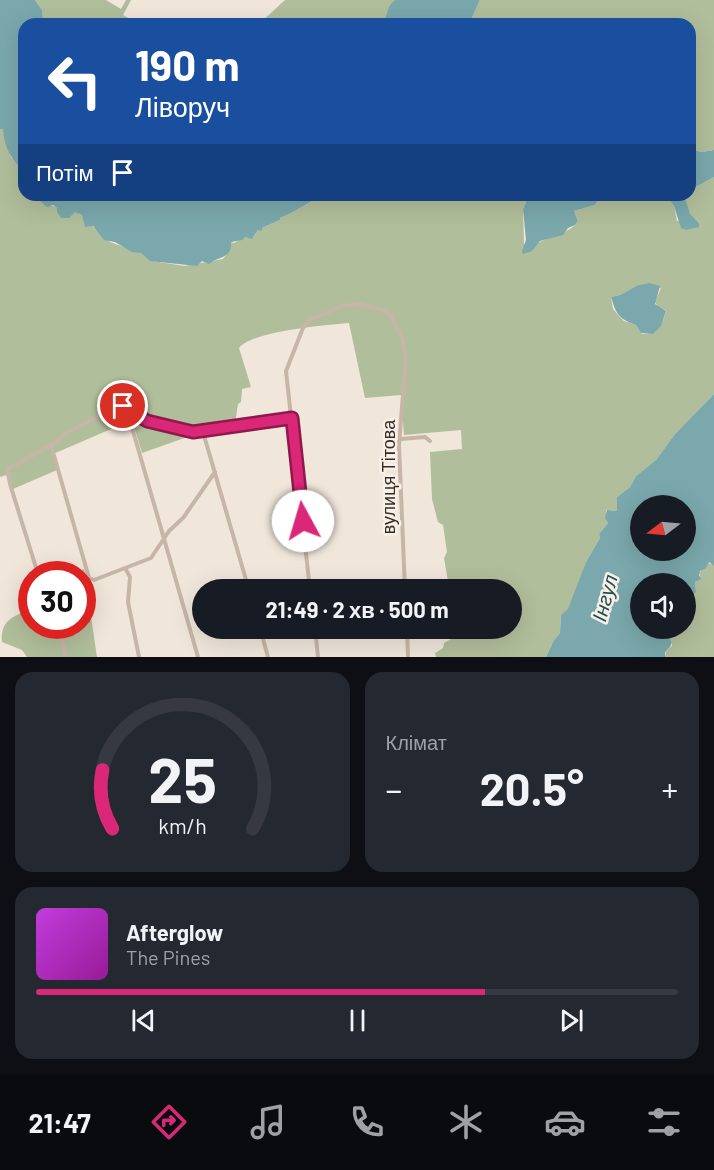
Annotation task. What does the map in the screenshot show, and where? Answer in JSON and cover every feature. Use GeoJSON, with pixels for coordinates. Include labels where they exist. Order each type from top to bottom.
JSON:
{"type":"FeatureCollection","features":[{"type":"Feature","properties":{"kind":"street","name":"вулиця Тітова"},"geometry":{"type":"LineString","coordinates":[[292,418],[286,371],[303,328],[311,319],[343,306],[359,304],[382,310],[391,316],[402,338],[406,365],[399,450],[405,579]]}},
{"type":"Feature","properties":{"kind":"street"},"geometry":{"type":"LineString","coordinates":[[34,561],[10,484],[8,470],[51,445],[68,432],[118,406],[160,425],[203,432],[292,418],[309,579]]}},
{"type":"Feature","properties":{"kind":"street"},"geometry":{"type":"LineString","coordinates":[[127,409],[198,657]]}},
{"type":"Feature","properties":{"kind":"street"},"geometry":{"type":"LineString","coordinates":[[203,432],[246,579]]}},
{"type":"Feature","properties":{"kind":"street"},"geometry":{"type":"LineString","coordinates":[[401,439],[422,437],[430,441]]}},
{"type":"Feature","properties":{"kind":"street"},"geometry":{"type":"LineString","coordinates":[[51,445],[89,578],[94,580],[151,558],[215,472]]}},
{"type":"Feature","properties":{"kind":"street"},"geometry":{"type":"LineString","coordinates":[[125,568],[130,577],[128,602],[140,657]]}},
{"type":"Feature","properties":{"kind":"street"},"geometry":{"type":"LineString","coordinates":[[62,639],[66,657]]}},
{"type":"Feature","properties":{"kind":"street"},"geometry":{"type":"LineString","coordinates":[[263,639],[268,657]]}},
{"type":"Feature","properties":{"kind":"street"},"geometry":{"type":"LineString","coordinates":[[316,639],[318,657]]}},
{"type":"Feature","properties":{"kind":"street"},"geometry":{"type":"LineString","coordinates":[[407,639],[408,657]]}},
{"type":"Feature","properties":{"kind":"green space"},"geometry":{"type":"Polygon","coordinates":[[[35,0],[106,0],[121,9],[126,0],[131,0],[123,15],[128,18],[43,18],[42,10],[35,0]]]}},
{"type":"Feature","properties":{"kind":"green space"},"geometry":{"type":"Polygon","coordinates":[[[285,0],[395,0],[385,18],[266,18],[285,0]]]}},
{"type":"Feature","properties":{"kind":"green space"},"geometry":{"type":"Polygon","coordinates":[[[480,0],[714,0],[714,150],[696,150],[696,18],[472,18],[480,0]]]}},
{"type":"Feature","properties":{"kind":"green space"},"geometry":{"type":"Polygon","coordinates":[[[3,128],[11,157],[18,165],[18,201],[41,201],[58,208],[57,212],[72,213],[75,211],[82,215],[87,226],[92,226],[110,242],[141,253],[153,261],[184,266],[223,259],[229,251],[231,242],[234,243],[245,237],[253,238],[258,230],[313,201],[526,201],[523,209],[524,244],[534,246],[570,229],[578,221],[574,211],[595,205],[597,201],[670,201],[674,206],[677,221],[699,223],[689,214],[686,201],[696,201],[696,187],[714,177],[714,394],[675,434],[656,460],[636,476],[630,487],[617,497],[617,511],[606,510],[608,523],[599,534],[600,538],[586,562],[569,609],[561,615],[560,633],[546,657],[436,657],[435,653],[451,639],[522,639],[522,579],[448,579],[444,558],[447,552],[443,525],[438,522],[432,499],[430,452],[462,449],[461,430],[404,435],[401,395],[365,398],[349,323],[273,333],[258,337],[239,348],[251,387],[242,389],[235,424],[210,429],[142,453],[132,420],[53,454],[57,470],[13,489],[34,561],[6,475],[0,477],[0,129],[3,128]],[[636,286],[611,297],[613,309],[624,321],[636,325],[642,334],[649,334],[656,329],[664,318],[666,310],[659,308],[655,302],[661,288],[636,286]]]}},
{"type":"Feature","properties":{"kind":"green space"},"geometry":{"type":"Polygon","coordinates":[[[708,563],[714,565],[714,657],[665,657],[666,651],[672,646],[670,639],[696,639],[696,582],[702,579],[699,573],[708,563]]]}},
{"type":"Feature","properties":{"kind":"green space"},"geometry":{"type":"Polygon","coordinates":[[[18,614],[18,639],[94,639],[97,657],[27,657],[22,650],[2,642],[3,628],[18,614]]]}},
{"type":"Feature","properties":{"kind":"water"},"geometry":{"type":"Polygon","coordinates":[[[0,0],[35,0],[42,10],[43,18],[18,18],[18,165],[9,153],[3,129],[0,129],[0,0]]]}},
{"type":"Feature","properties":{"kind":"water"},"geometry":{"type":"Polygon","coordinates":[[[395,0],[480,0],[472,18],[385,18],[390,5],[395,0]]]}},
{"type":"Feature","properties":{"kind":"water"},"geometry":{"type":"Polygon","coordinates":[[[696,150],[714,150],[714,177],[696,187],[696,150]]]}},
{"type":"Feature","properties":{"kind":"water"},"geometry":{"type":"Polygon","coordinates":[[[40,201],[312,201],[262,228],[262,231],[258,230],[252,239],[245,237],[242,240],[231,242],[229,251],[224,256],[209,264],[202,261],[197,266],[150,261],[141,253],[132,252],[115,242],[104,240],[93,226],[85,227],[82,215],[75,212],[69,218],[61,218],[57,208],[53,205],[47,207],[40,201]]]}},
{"type":"Feature","properties":{"kind":"water"},"geometry":{"type":"Polygon","coordinates":[[[526,201],[597,201],[595,205],[574,211],[578,221],[563,235],[540,241],[532,251],[523,254],[526,240],[523,209],[526,201]]]}},
{"type":"Feature","properties":{"kind":"water"},"geometry":{"type":"Polygon","coordinates":[[[670,201],[686,201],[690,214],[699,223],[699,227],[686,230],[681,228],[670,201]]]}},
{"type":"Feature","properties":{"kind":"water"},"geometry":{"type":"Polygon","coordinates":[[[649,283],[660,286],[655,304],[666,311],[661,326],[653,334],[641,333],[636,325],[621,318],[611,297],[649,283]]]}},
{"type":"Feature","properties":{"kind":"water","name":"Інгул"},"geometry":{"type":"Polygon","coordinates":[[[714,394],[714,566],[709,562],[706,568],[700,571],[699,575],[702,579],[696,582],[696,573],[630,573],[630,639],[670,639],[672,642],[665,652],[665,657],[546,657],[560,633],[561,615],[568,609],[586,562],[600,538],[599,534],[608,523],[605,518],[607,510],[617,511],[617,497],[630,487],[636,476],[656,460],[675,434],[714,394]]]}},
{"type":"Feature","properties":{"kind":"route"},"geometry":{"type":"LineString","coordinates":[[123,406],[147,421],[193,432],[292,418],[303,521]]}}]}
